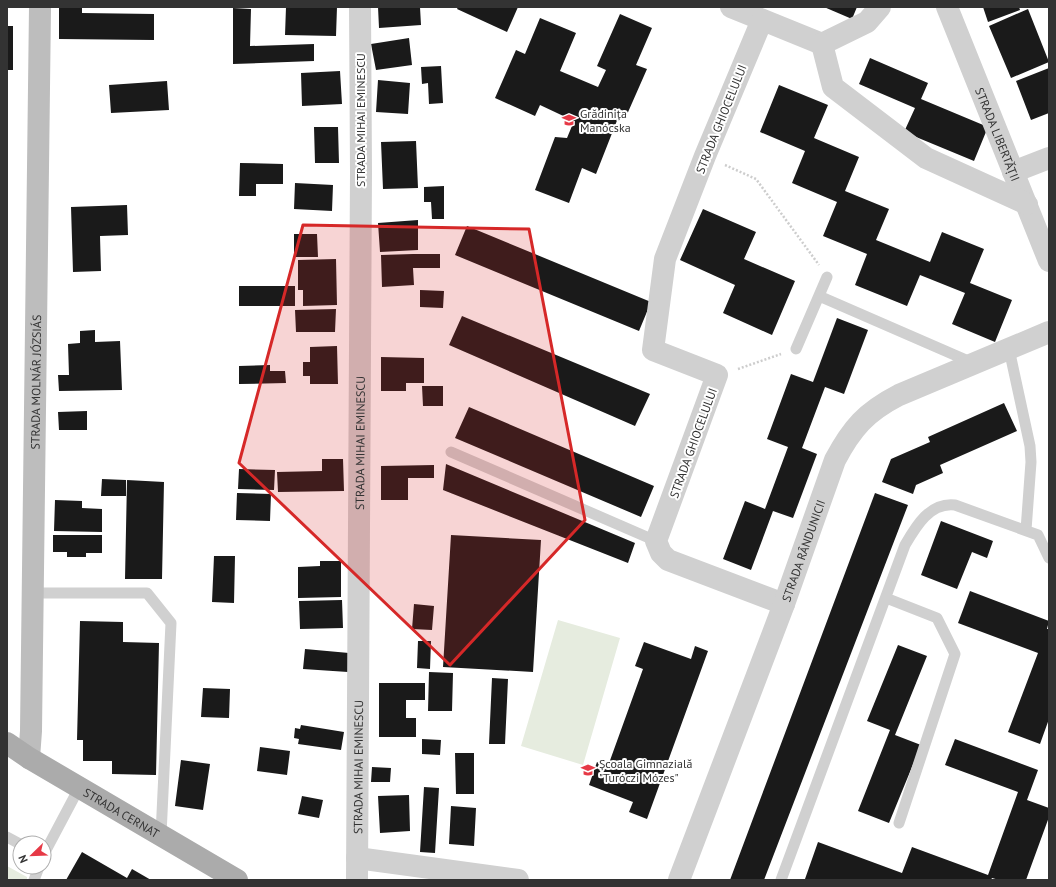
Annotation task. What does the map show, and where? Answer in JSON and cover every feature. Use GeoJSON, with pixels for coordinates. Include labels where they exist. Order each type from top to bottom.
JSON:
{"type":"FeatureCollection","features":[{"type":"Feature","properties":{"kind":"main road","name":"STRADA CERNAT"},"geometry":{"type":"LineString","coordinates":[[7,743],[79,788],[237,880]]}},
{"type":"Feature","properties":{"kind":"street","name":"STRADA MOLNÁR JÓZSIÁS"},"geometry":{"type":"LineString","coordinates":[[29,758],[31,731],[40,7]]}},
{"type":"Feature","properties":{"kind":"street","name":"STRADA MIHAI EMINESCU"},"geometry":{"type":"LineString","coordinates":[[357,880],[361,172],[360,7]]}},
{"type":"Feature","properties":{"kind":"street"},"geometry":{"type":"LineString","coordinates":[[731,7],[822,44],[867,22],[880,7]]}},
{"type":"Feature","properties":{"kind":"street","name":"STRADA LIBERTĂȚII"},"geometry":{"type":"LineString","coordinates":[[947,7],[1049,261]]}},
{"type":"Feature","properties":{"kind":"street","name":"STRADA GHIOCELULUI"},"geometry":{"type":"LineString","coordinates":[[656,541],[718,376],[653,350],[665,259],[705,156],[762,20]]}},
{"type":"Feature","properties":{"kind":"street"},"geometry":{"type":"LineString","coordinates":[[822,44],[833,87],[926,158],[1027,204]]}},
{"type":"Feature","properties":{"kind":"street"},"geometry":{"type":"LineString","coordinates":[[1013,172],[1049,158]]}},
{"type":"Feature","properties":{"kind":"street","name":"STRADA RÂNDUNICII"},"geometry":{"type":"LineString","coordinates":[[679,880],[784,604],[835,460],[854,429],[881,405],[899,395],[1049,332]]}},
{"type":"Feature","properties":{"kind":"street"},"geometry":{"type":"LineString","coordinates":[[656,541],[662,553],[668,560],[784,604]]}},
{"type":"Feature","properties":{"kind":"street"},"geometry":{"type":"LineString","coordinates":[[357,858],[518,880]]}},
{"type":"Feature","properties":{"kind":"lane"},"geometry":{"type":"LineString","coordinates":[[796,349],[827,276]]}},
{"type":"Feature","properties":{"kind":"lane"},"geometry":{"type":"LineString","coordinates":[[819,296],[974,363]]}},
{"type":"Feature","properties":{"kind":"lane"},"geometry":{"type":"LineString","coordinates":[[1009,349],[1030,446],[1031,462],[1026,530]]}},
{"type":"Feature","properties":{"kind":"lane"},"geometry":{"type":"LineString","coordinates":[[451,452],[656,541]]}},
{"type":"Feature","properties":{"kind":"lane"},"geometry":{"type":"LineString","coordinates":[[781,880],[905,545],[914,529],[923,518],[940,506],[947,504],[956,505],[1038,535],[1049,558]]}},
{"type":"Feature","properties":{"kind":"lane"},"geometry":{"type":"LineString","coordinates":[[33,593],[147,594],[171,623],[161,835]]}},
{"type":"Feature","properties":{"kind":"lane"},"geometry":{"type":"LineString","coordinates":[[886,598],[937,618],[955,654],[899,823]]}},
{"type":"Feature","properties":{"kind":"lane"},"geometry":{"type":"LineString","coordinates":[[52,839],[79,788]]}},
{"type":"Feature","properties":{"kind":"path"},"geometry":{"type":"LineString","coordinates":[[705,156],[756,179],[768,193],[827,276]]}},
{"type":"Feature","properties":{"kind":"path"},"geometry":{"type":"LineString","coordinates":[[718,376],[796,349]]}},
{"type":"Feature","properties":{"kind":"highlighted area"},"geometry":{"type":"Polygon","coordinates":[[[303,225],[529,229],[585,520],[450,665],[239,463],[303,225]]]}},
{"type":"Feature","properties":{"kind":"shaded area"},"geometry":{"type":"Polygon","coordinates":[[[558,620],[620,638],[583,765],[521,746],[558,620]]]}},
{"type":"Feature","properties":{"kind":"shaded area"},"geometry":{"type":"Polygon","coordinates":[[[7,866],[12,869],[12,875],[23,875],[27,877],[27,880],[7,880],[7,866]]]}},
{"type":"Feature","properties":{"kind":"building"},"geometry":{"type":"Polygon","coordinates":[[[286,7],[337,7],[336,36],[285,35],[286,7]]]}},
{"type":"Feature","properties":{"kind":"building"},"geometry":{"type":"Polygon","coordinates":[[[378,7],[420,7],[421,25],[379,28],[378,7]]]}},
{"type":"Feature","properties":{"kind":"building"},"geometry":{"type":"Polygon","coordinates":[[[458,7],[518,7],[507,32],[457,9],[458,7]]]}},
{"type":"Feature","properties":{"kind":"building"},"geometry":{"type":"Polygon","coordinates":[[[824,7],[857,7],[852,19],[824,7]]]}},
{"type":"Feature","properties":{"kind":"building"},"geometry":{"type":"Polygon","coordinates":[[[983,7],[1019,7],[1020,10],[988,22],[983,7]]]}},
{"type":"Feature","properties":{"kind":"building"},"geometry":{"type":"Polygon","coordinates":[[[59,8],[82,8],[82,13],[154,14],[154,40],[59,39],[59,8]]]}},
{"type":"Feature","properties":{"kind":"building"},"geometry":{"type":"Polygon","coordinates":[[[233,8],[251,9],[250,46],[314,44],[314,61],[233,64],[233,8]]]}},
{"type":"Feature","properties":{"kind":"building"},"geometry":{"type":"Polygon","coordinates":[[[1028,9],[1049,62],[1011,78],[989,26],[1028,9]]]}},
{"type":"Feature","properties":{"kind":"building"},"geometry":{"type":"Polygon","coordinates":[[[620,14],[652,28],[636,65],[647,69],[625,119],[618,118],[596,174],[582,168],[569,203],[535,190],[555,137],[567,138],[574,121],[540,105],[535,116],[495,98],[516,50],[525,54],[540,18],[576,33],[560,71],[598,87],[606,70],[597,66],[620,14]]]}},
{"type":"Feature","properties":{"kind":"building"},"geometry":{"type":"Polygon","coordinates":[[[7,26],[13,26],[13,70],[7,70],[7,26]]]}},
{"type":"Feature","properties":{"kind":"building"},"geometry":{"type":"Polygon","coordinates":[[[409,38],[412,65],[376,70],[371,44],[409,38]]]}},
{"type":"Feature","properties":{"kind":"building"},"geometry":{"type":"Polygon","coordinates":[[[870,58],[928,83],[921,99],[988,127],[974,161],[904,132],[915,108],[859,84],[870,58]]]}},
{"type":"Feature","properties":{"kind":"building"},"geometry":{"type":"Polygon","coordinates":[[[441,66],[443,103],[429,104],[428,83],[422,84],[421,67],[441,66]]]}},
{"type":"Feature","properties":{"kind":"building"},"geometry":{"type":"Polygon","coordinates":[[[1049,68],[1049,113],[1031,120],[1016,81],[1049,68]]]}},
{"type":"Feature","properties":{"kind":"building"},"geometry":{"type":"Polygon","coordinates":[[[340,71],[342,104],[302,106],[301,73],[340,71]]]}},
{"type":"Feature","properties":{"kind":"building"},"geometry":{"type":"Polygon","coordinates":[[[378,80],[410,83],[408,114],[376,112],[378,80]]]}},
{"type":"Feature","properties":{"kind":"building"},"geometry":{"type":"Polygon","coordinates":[[[167,81],[169,110],[111,113],[109,85],[167,81]]]}},
{"type":"Feature","properties":{"kind":"building"},"geometry":{"type":"Polygon","coordinates":[[[779,85],[828,105],[814,138],[859,157],[845,191],[889,209],[876,240],[930,262],[942,232],[984,249],[970,283],[1012,300],[995,342],[952,324],[965,293],[920,275],[907,306],[855,285],[867,254],[823,236],[837,202],[792,183],[805,151],[760,132],[779,85]]]}},
{"type":"Feature","properties":{"kind":"building"},"geometry":{"type":"Polygon","coordinates":[[[314,127],[338,127],[339,163],[315,163],[314,127]]]}},
{"type":"Feature","properties":{"kind":"building"},"geometry":{"type":"Polygon","coordinates":[[[416,141],[418,188],[383,189],[381,142],[416,141]]]}},
{"type":"Feature","properties":{"kind":"building"},"geometry":{"type":"Polygon","coordinates":[[[240,163],[283,164],[283,184],[256,184],[256,196],[239,196],[240,163]]]}},
{"type":"Feature","properties":{"kind":"building"},"geometry":{"type":"Polygon","coordinates":[[[295,183],[333,185],[332,211],[294,209],[295,183]]]}},
{"type":"Feature","properties":{"kind":"building"},"geometry":{"type":"Polygon","coordinates":[[[444,186],[444,219],[432,219],[431,202],[424,202],[424,187],[444,186]]]}},
{"type":"Feature","properties":{"kind":"building"},"geometry":{"type":"Polygon","coordinates":[[[127,205],[128,235],[100,236],[101,271],[73,272],[71,207],[127,205]]]}},
{"type":"Feature","properties":{"kind":"building"},"geometry":{"type":"Polygon","coordinates":[[[703,209],[756,232],[744,259],[795,281],[772,335],[723,313],[735,285],[680,260],[703,209]]]}},
{"type":"Feature","properties":{"kind":"building"},"geometry":{"type":"Polygon","coordinates":[[[418,220],[418,250],[380,252],[378,223],[418,220]]]}},
{"type":"Feature","properties":{"kind":"building"},"geometry":{"type":"Polygon","coordinates":[[[467,226],[651,302],[639,331],[455,255],[467,226]]]}},
{"type":"Feature","properties":{"kind":"building"},"geometry":{"type":"Polygon","coordinates":[[[294,234],[317,234],[318,257],[294,257],[294,234]]]}},
{"type":"Feature","properties":{"kind":"building"},"geometry":{"type":"Polygon","coordinates":[[[440,254],[440,268],[413,268],[414,285],[382,287],[381,255],[440,254]]]}},
{"type":"Feature","properties":{"kind":"building"},"geometry":{"type":"Polygon","coordinates":[[[336,259],[337,305],[303,306],[303,290],[298,290],[298,260],[336,259]]]}},
{"type":"Feature","properties":{"kind":"building"},"geometry":{"type":"Polygon","coordinates":[[[239,286],[295,286],[295,306],[239,306],[239,286]]]}},
{"type":"Feature","properties":{"kind":"building"},"geometry":{"type":"Polygon","coordinates":[[[420,290],[444,291],[443,308],[420,307],[420,290]]]}},
{"type":"Feature","properties":{"kind":"building"},"geometry":{"type":"Polygon","coordinates":[[[336,309],[335,332],[296,332],[295,310],[336,309]]]}},
{"type":"Feature","properties":{"kind":"building"},"geometry":{"type":"Polygon","coordinates":[[[462,316],[650,394],[635,426],[449,345],[462,316]]]}},
{"type":"Feature","properties":{"kind":"building"},"geometry":{"type":"Polygon","coordinates":[[[837,318],[868,330],[844,394],[825,387],[802,448],[817,454],[793,518],[773,511],[751,570],[723,559],[745,501],[765,509],[788,447],[767,439],[791,374],[813,382],[837,318]]]}},
{"type":"Feature","properties":{"kind":"building"},"geometry":{"type":"Polygon","coordinates":[[[95,330],[95,342],[120,341],[122,390],[59,391],[58,375],[69,375],[68,344],[80,343],[80,331],[95,330]]]}},
{"type":"Feature","properties":{"kind":"building"},"geometry":{"type":"Polygon","coordinates":[[[337,346],[338,384],[310,384],[310,376],[303,376],[303,362],[310,362],[310,347],[337,346]]]}},
{"type":"Feature","properties":{"kind":"building"},"geometry":{"type":"Polygon","coordinates":[[[381,357],[424,358],[424,383],[406,383],[406,391],[381,391],[381,357]]]}},
{"type":"Feature","properties":{"kind":"building"},"geometry":{"type":"Polygon","coordinates":[[[270,365],[270,371],[285,371],[286,383],[239,384],[239,366],[270,365]]]}},
{"type":"Feature","properties":{"kind":"building"},"geometry":{"type":"Polygon","coordinates":[[[422,386],[443,386],[443,406],[423,406],[422,386]]]}},
{"type":"Feature","properties":{"kind":"building"},"geometry":{"type":"Polygon","coordinates":[[[1004,403],[1017,431],[940,465],[943,473],[916,485],[913,494],[882,482],[891,459],[930,442],[928,437],[1004,403]]]}},
{"type":"Feature","properties":{"kind":"building"},"geometry":{"type":"Polygon","coordinates":[[[469,407],[654,486],[641,517],[455,438],[469,407]]]}},
{"type":"Feature","properties":{"kind":"building"},"geometry":{"type":"Polygon","coordinates":[[[87,411],[87,430],[59,430],[58,412],[87,411]]]}},
{"type":"Feature","properties":{"kind":"building"},"geometry":{"type":"Polygon","coordinates":[[[322,459],[343,459],[344,491],[278,492],[277,472],[322,471],[322,459]]]}},
{"type":"Feature","properties":{"kind":"building"},"geometry":{"type":"Polygon","coordinates":[[[446,464],[635,543],[628,563],[443,490],[446,464]]]}},
{"type":"Feature","properties":{"kind":"building"},"geometry":{"type":"Polygon","coordinates":[[[434,465],[434,478],[408,478],[408,500],[381,500],[381,466],[434,465]]]}},
{"type":"Feature","properties":{"kind":"building"},"geometry":{"type":"Polygon","coordinates":[[[239,469],[275,470],[274,490],[238,489],[239,469]]]}},
{"type":"Feature","properties":{"kind":"building"},"geometry":{"type":"Polygon","coordinates":[[[102,479],[126,480],[126,496],[101,496],[102,479]]]}},
{"type":"Feature","properties":{"kind":"building"},"geometry":{"type":"Polygon","coordinates":[[[127,480],[164,482],[162,579],[125,579],[127,480]]]}},
{"type":"Feature","properties":{"kind":"building"},"geometry":{"type":"Polygon","coordinates":[[[237,493],[271,494],[270,521],[236,520],[237,493]]]}},
{"type":"Feature","properties":{"kind":"building"},"geometry":{"type":"Polygon","coordinates":[[[875,493],[908,505],[764,880],[730,880],[875,493]]]}},
{"type":"Feature","properties":{"kind":"building"},"geometry":{"type":"Polygon","coordinates":[[[55,500],[82,501],[82,508],[102,509],[102,532],[54,531],[55,500]]]}},
{"type":"Feature","properties":{"kind":"building"},"geometry":{"type":"Polygon","coordinates":[[[941,521],[993,541],[987,558],[972,552],[957,589],[921,575],[941,521]]]}},
{"type":"Feature","properties":{"kind":"building"},"geometry":{"type":"Polygon","coordinates":[[[53,535],[102,535],[102,553],[86,553],[86,557],[67,557],[67,552],[53,552],[53,535]]]}},
{"type":"Feature","properties":{"kind":"building"},"geometry":{"type":"Polygon","coordinates":[[[451,535],[541,540],[533,672],[443,667],[451,535]]]}},
{"type":"Feature","properties":{"kind":"building"},"geometry":{"type":"Polygon","coordinates":[[[214,556],[235,556],[234,603],[212,602],[214,556]]]}},
{"type":"Feature","properties":{"kind":"building"},"geometry":{"type":"Polygon","coordinates":[[[320,561],[341,561],[341,597],[298,598],[298,567],[320,566],[320,561]]]}},
{"type":"Feature","properties":{"kind":"building"},"geometry":{"type":"Polygon","coordinates":[[[970,591],[1049,621],[1047,629],[1049,629],[1049,719],[1040,744],[1008,732],[1038,653],[958,623],[970,591]]]}},
{"type":"Feature","properties":{"kind":"building"},"geometry":{"type":"Polygon","coordinates":[[[342,600],[343,628],[300,629],[299,601],[342,600]]]}},
{"type":"Feature","properties":{"kind":"building"},"geometry":{"type":"Polygon","coordinates":[[[414,604],[434,606],[432,630],[412,629],[414,604]]]}},
{"type":"Feature","properties":{"kind":"building"},"geometry":{"type":"Polygon","coordinates":[[[80,621],[123,622],[123,642],[159,643],[156,775],[112,774],[112,761],[83,761],[83,740],[77,740],[80,621]]]}},
{"type":"Feature","properties":{"kind":"building"},"geometry":{"type":"Polygon","coordinates":[[[418,641],[431,641],[430,669],[417,668],[418,641]]]}},
{"type":"Feature","properties":{"kind":"building"},"geometry":{"type":"Polygon","coordinates":[[[644,642],[691,659],[695,646],[708,651],[647,819],[629,812],[633,802],[589,785],[597,762],[608,766],[643,669],[635,666],[644,642]]]}},
{"type":"Feature","properties":{"kind":"building"},"geometry":{"type":"Polygon","coordinates":[[[898,645],[927,656],[895,735],[921,745],[889,823],[858,811],[890,730],[867,721],[898,645]]]}},
{"type":"Feature","properties":{"kind":"building"},"geometry":{"type":"Polygon","coordinates":[[[305,649],[349,653],[348,672],[303,669],[305,649]]]}},
{"type":"Feature","properties":{"kind":"building"},"geometry":{"type":"Polygon","coordinates":[[[429,672],[453,673],[452,711],[428,711],[429,672]]]}},
{"type":"Feature","properties":{"kind":"building"},"geometry":{"type":"Polygon","coordinates":[[[492,678],[508,679],[505,744],[489,744],[492,678]]]}},
{"type":"Feature","properties":{"kind":"building"},"geometry":{"type":"Polygon","coordinates":[[[379,683],[425,683],[425,700],[406,700],[406,718],[416,718],[416,737],[379,737],[379,683]]]}},
{"type":"Feature","properties":{"kind":"building"},"geometry":{"type":"Polygon","coordinates":[[[203,688],[230,689],[229,718],[201,717],[203,688]]]}},
{"type":"Feature","properties":{"kind":"building"},"geometry":{"type":"Polygon","coordinates":[[[301,725],[344,732],[341,750],[298,744],[299,739],[294,738],[295,728],[300,729],[301,725]]]}},
{"type":"Feature","properties":{"kind":"building"},"geometry":{"type":"Polygon","coordinates":[[[422,739],[441,740],[440,755],[422,754],[422,739]]]}},
{"type":"Feature","properties":{"kind":"building"},"geometry":{"type":"Polygon","coordinates":[[[955,739],[1038,770],[1027,800],[1049,808],[1049,817],[1026,880],[999,880],[992,878],[991,880],[805,879],[818,842],[902,873],[912,847],[988,875],[1018,792],[945,765],[955,739]]]}},
{"type":"Feature","properties":{"kind":"building"},"geometry":{"type":"Polygon","coordinates":[[[260,747],[290,751],[287,775],[257,771],[260,747]]]}},
{"type":"Feature","properties":{"kind":"building"},"geometry":{"type":"Polygon","coordinates":[[[455,753],[474,753],[474,794],[456,794],[455,753]]]}},
{"type":"Feature","properties":{"kind":"building"},"geometry":{"type":"Polygon","coordinates":[[[181,760],[210,764],[203,810],[175,806],[181,760]]]}},
{"type":"Feature","properties":{"kind":"building"},"geometry":{"type":"Polygon","coordinates":[[[372,767],[391,768],[390,782],[371,782],[372,767]]]}},
{"type":"Feature","properties":{"kind":"building"},"geometry":{"type":"Polygon","coordinates":[[[424,787],[439,788],[435,853],[420,852],[424,787]]]}},
{"type":"Feature","properties":{"kind":"building"},"geometry":{"type":"Polygon","coordinates":[[[409,795],[410,831],[380,833],[378,796],[409,795]]]}},
{"type":"Feature","properties":{"kind":"building"},"geometry":{"type":"Polygon","coordinates":[[[302,796],[323,800],[319,818],[298,814],[302,796]]]}},
{"type":"Feature","properties":{"kind":"building"},"geometry":{"type":"Polygon","coordinates":[[[451,806],[476,808],[474,846],[449,844],[451,806]]]}},
{"type":"Feature","properties":{"kind":"building"},"geometry":{"type":"Polygon","coordinates":[[[82,852],[127,878],[132,869],[151,880],[66,880],[82,852]]]}},
{"type":"Feature","properties":{"kind":"place","name":"Grădinița Manócska"},"geometry":{"type":"Point","coordinates":[569,120]}},
{"type":"Feature","properties":{"kind":"place","name":"Școala Gimnazială \"Turóczi Mózes\""},"geometry":{"type":"Point","coordinates":[588,770]}}]}
